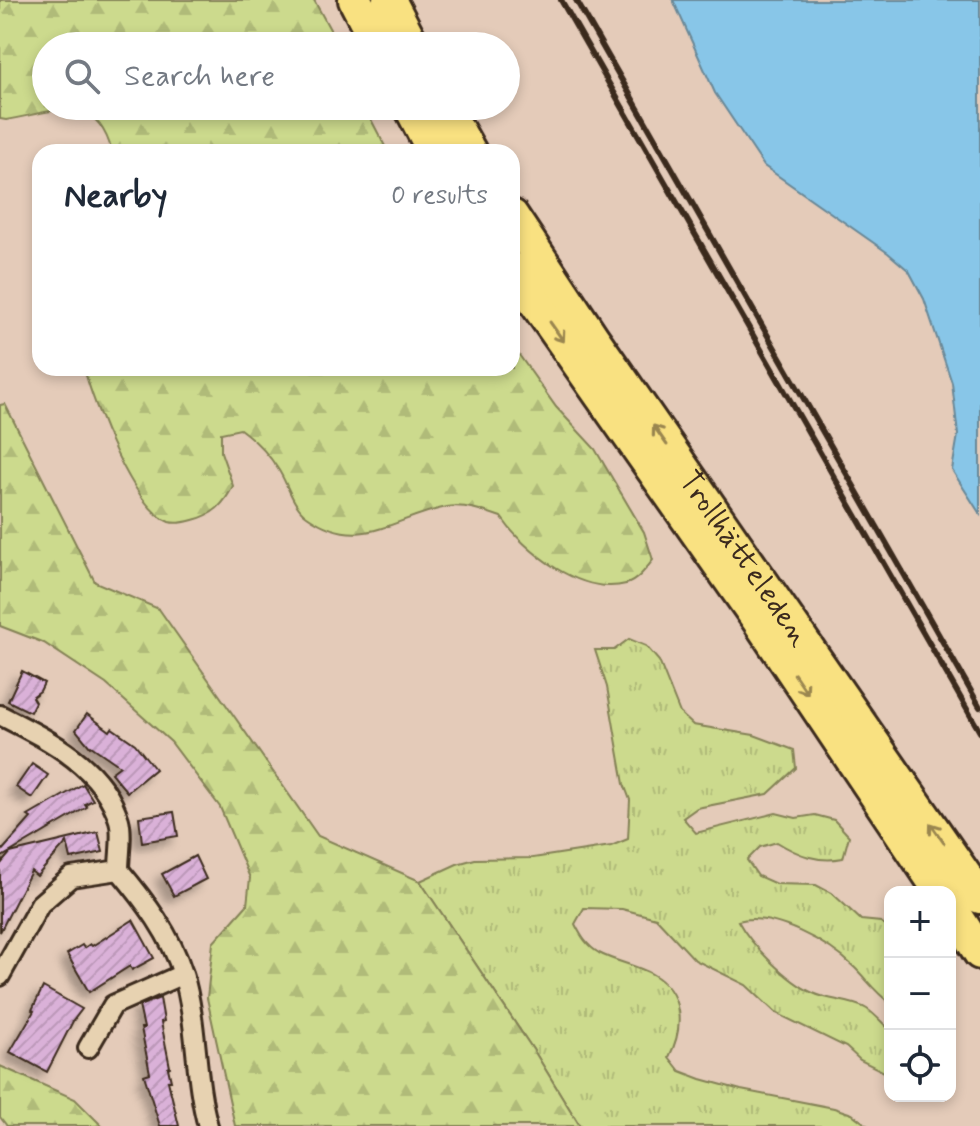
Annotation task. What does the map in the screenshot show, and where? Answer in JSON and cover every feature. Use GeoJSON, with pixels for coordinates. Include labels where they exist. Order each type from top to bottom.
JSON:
{"type":"FeatureCollection","features":[{"type":"Feature","properties":{"kind":"highway"},"geometry":{"type":"LineString","coordinates":[[355,0],[372,32]]}},
{"type":"Feature","properties":{"kind":"highway"},"geometry":{"type":"LineString","coordinates":[[389,0],[406,32]]}},
{"type":"Feature","properties":{"kind":"highway"},"geometry":{"type":"LineString","coordinates":[[417,120],[430,144]]}},
{"type":"Feature","properties":{"kind":"highway"},"geometry":{"type":"LineString","coordinates":[[452,120],[465,144]]}},
{"type":"Feature","properties":{"kind":"highway","name":"Trollhätteleden"},"geometry":{"type":"LineString","coordinates":[[520,228],[980,897]]}},
{"type":"Feature","properties":{"kind":"highway","name":"Trollhätteleden"},"geometry":{"type":"LineString","coordinates":[[520,280],[757,618],[937,886]]}},
{"type":"Feature","properties":{"kind":"highway"},"geometry":{"type":"LineString","coordinates":[[956,915],[980,953]]}},
{"type":"Feature","properties":{"kind":"street"},"geometry":{"type":"LineString","coordinates":[[0,715],[49,740],[77,760],[103,788],[119,821],[119,870],[155,914],[183,974],[201,1103],[208,1126]]}},
{"type":"Feature","properties":{"kind":"street"},"geometry":{"type":"LineString","coordinates":[[0,976],[40,904],[71,877],[119,870]]}},
{"type":"Feature","properties":{"kind":"street"},"geometry":{"type":"LineString","coordinates":[[88,1048],[113,1005],[183,974]]}},
{"type":"Feature","properties":{"kind":"green space"},"geometry":{"type":"Polygon","coordinates":[[[0,0],[314,0],[331,32],[32,32],[32,115],[0,119],[0,0]]]}},
{"type":"Feature","properties":{"kind":"green space"},"geometry":{"type":"Polygon","coordinates":[[[95,120],[371,120],[384,144],[109,144],[105,132],[95,120]]]}},
{"type":"Feature","properties":{"kind":"green space"},"geometry":{"type":"Polygon","coordinates":[[[520,356],[556,407],[595,449],[644,532],[653,560],[641,574],[626,584],[609,586],[591,583],[555,568],[524,544],[501,517],[468,507],[447,507],[377,530],[344,532],[326,527],[302,512],[270,458],[240,429],[221,433],[221,452],[233,486],[226,498],[213,512],[200,518],[169,522],[142,498],[117,454],[87,376],[520,376],[520,356]]]}},
{"type":"Feature","properties":{"kind":"green space"},"geometry":{"type":"Polygon","coordinates":[[[5,404],[95,582],[159,609],[318,836],[420,881],[536,1054],[580,1126],[235,1126],[207,998],[213,943],[247,905],[250,878],[220,807],[171,742],[106,684],[44,643],[0,626],[0,405],[5,404]]]}},
{"type":"Feature","properties":{"kind":"green space"},"geometry":{"type":"Polygon","coordinates":[[[629,639],[646,646],[659,661],[680,713],[693,725],[754,735],[794,750],[796,768],[768,794],[697,808],[683,818],[696,833],[776,813],[796,818],[815,815],[834,820],[849,836],[843,858],[808,857],[777,842],[760,847],[747,860],[758,876],[776,884],[816,885],[833,894],[861,920],[884,925],[884,998],[844,958],[800,931],[767,921],[738,921],[761,951],[792,980],[820,996],[867,1009],[884,1024],[884,1072],[860,1060],[846,1047],[776,1013],[746,985],[695,960],[656,918],[622,909],[584,908],[575,924],[595,950],[652,974],[670,990],[679,1023],[669,1057],[680,1071],[741,1090],[834,1108],[852,1114],[868,1126],[580,1126],[536,1054],[420,881],[475,859],[533,858],[611,846],[628,839],[630,800],[624,784],[607,687],[595,650],[614,650],[629,639]]]}},
{"type":"Feature","properties":{"kind":"green space"},"geometry":{"type":"Polygon","coordinates":[[[0,1066],[75,1099],[102,1126],[7,1126],[0,1117],[0,1066]]]}},
{"type":"Feature","properties":{"kind":"water"},"geometry":{"type":"Polygon","coordinates":[[[673,0],[980,0],[980,514],[952,470],[958,435],[952,383],[924,299],[909,271],[764,166],[715,93],[673,0]]]}},
{"type":"Feature","properties":{"kind":"building"},"geometry":{"type":"Polygon","coordinates":[[[22,671],[44,683],[32,697],[35,702],[30,712],[8,701],[22,671]]]}},
{"type":"Feature","properties":{"kind":"building"},"geometry":{"type":"Polygon","coordinates":[[[87,714],[135,744],[155,769],[127,792],[111,773],[120,766],[90,747],[76,730],[87,714]]]}},
{"type":"Feature","properties":{"kind":"building"},"geometry":{"type":"Polygon","coordinates":[[[32,764],[48,775],[32,798],[16,787],[32,764]]]}},
{"type":"Feature","properties":{"kind":"building"},"geometry":{"type":"Polygon","coordinates":[[[83,784],[93,800],[85,804],[87,807],[0,858],[0,853],[31,818],[28,816],[83,784]]]}},
{"type":"Feature","properties":{"kind":"building"},"geometry":{"type":"Polygon","coordinates":[[[174,812],[178,836],[142,842],[139,817],[174,812]]]}},
{"type":"Feature","properties":{"kind":"building"},"geometry":{"type":"Polygon","coordinates":[[[98,832],[103,852],[71,859],[67,842],[37,876],[31,871],[0,932],[0,865],[10,853],[98,832]]]}},
{"type":"Feature","properties":{"kind":"building"},"geometry":{"type":"Polygon","coordinates":[[[195,856],[206,879],[174,896],[162,874],[195,856]]]}},
{"type":"Feature","properties":{"kind":"building"},"geometry":{"type":"Polygon","coordinates":[[[133,920],[154,958],[132,970],[130,966],[89,992],[67,954],[82,945],[84,948],[90,944],[92,946],[133,920]]]}},
{"type":"Feature","properties":{"kind":"building"},"geometry":{"type":"Polygon","coordinates":[[[43,987],[82,1009],[47,1072],[10,1052],[34,1011],[43,987]]]}},
{"type":"Feature","properties":{"kind":"building"},"geometry":{"type":"Polygon","coordinates":[[[160,998],[164,1021],[161,1022],[170,1067],[171,1081],[168,1081],[179,1126],[160,1126],[144,1075],[150,1073],[139,1006],[160,998]]]}},
{"type":"Feature","properties":{"kind":"railway"},"geometry":{"type":"LineString","coordinates":[[561,0],[980,732]]}},
{"type":"Feature","properties":{"kind":"railway"},"geometry":{"type":"LineString","coordinates":[[576,0],[980,707]]}}]}
